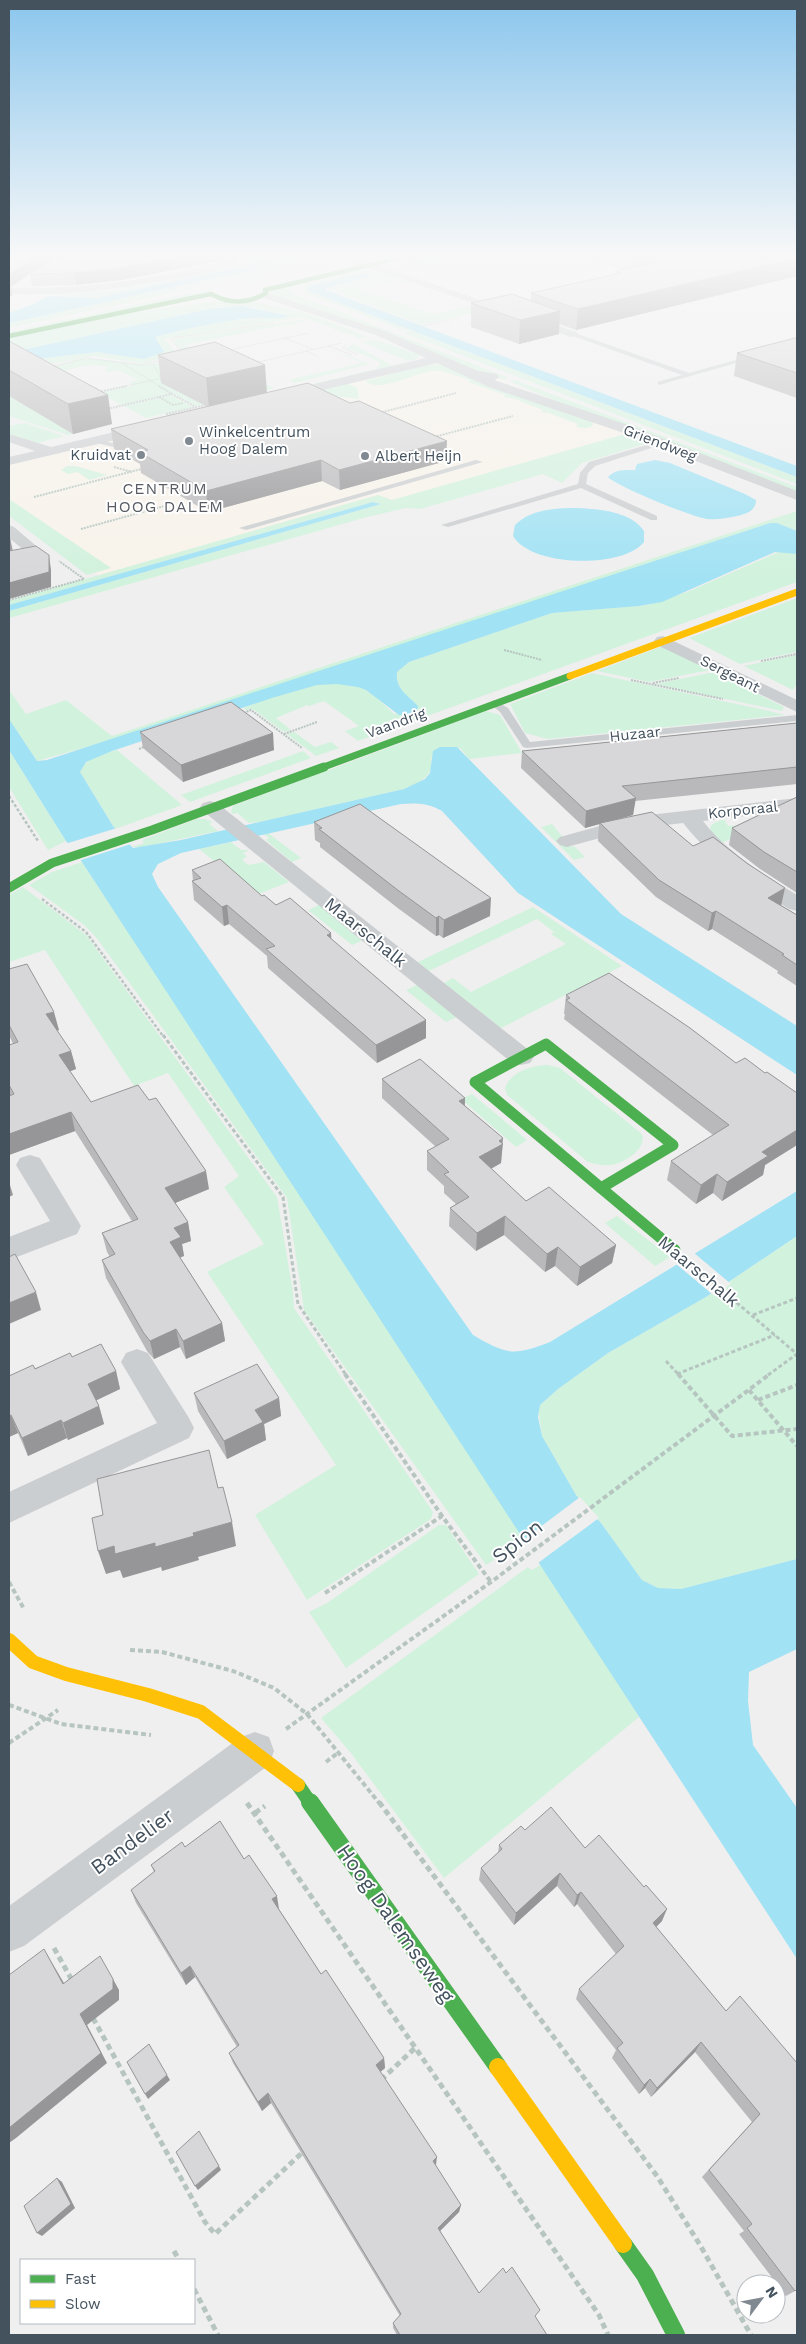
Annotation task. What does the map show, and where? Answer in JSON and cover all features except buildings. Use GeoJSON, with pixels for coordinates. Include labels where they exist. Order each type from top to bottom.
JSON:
{"type":"FeatureCollection","features":[{"type":"Feature","properties":{"kind":"street"},"geometry":{"type":"LineString","coordinates":[[392,362],[404,367]]}},
{"type":"Feature","properties":{"kind":"street"},"geometry":{"type":"LineString","coordinates":[[271,399],[296,397],[424,362]]}},
{"type":"Feature","properties":{"kind":"street","name":"Griendweg"},"geometry":{"type":"LineString","coordinates":[[446,362],[475,374],[493,384],[522,392],[663,443],[797,496]]}},
{"type":"Feature","properties":{"kind":"street"},"geometry":{"type":"LineString","coordinates":[[9,461],[92,441],[162,419]]}},
{"type":"Feature","properties":{"kind":"street"},"geometry":{"type":"LineString","coordinates":[[9,438],[50,451]]}},
{"type":"Feature","properties":{"kind":"street"},"geometry":{"type":"LineString","coordinates":[[9,530],[36,553]]}},
{"type":"Feature","properties":{"kind":"street"},"geometry":{"type":"LineString","coordinates":[[9,560],[36,553]]}},
{"type":"Feature","properties":{"kind":"street","name":"Vaandrig"},"geometry":{"type":"LineString","coordinates":[[9,888],[56,861],[139,834],[216,812],[494,703],[797,592]]}},
{"type":"Feature","properties":{"kind":"street","name":"Sergeant"},"geometry":{"type":"LineString","coordinates":[[663,640],[797,707]]}},
{"type":"Feature","properties":{"kind":"street","name":"Korporaal"},"geometry":{"type":"LineString","coordinates":[[567,841],[632,823],[797,804]]}},
{"type":"Feature","properties":{"kind":"street","name":"Maarschalk"},"geometry":{"type":"LineString","coordinates":[[216,812],[521,1057]]}},
{"type":"Feature","properties":{"kind":"street","name":"Korporaal"},"geometry":{"type":"LineString","coordinates":[[688,816],[699,831],[734,865],[797,904]]}},
{"type":"Feature","properties":{"kind":"street","name":"Maarschalk"},"geometry":{"type":"LineString","coordinates":[[601,1188],[673,1145],[546,1044],[475,1082],[601,1188],[675,1250]]}},
{"type":"Feature","properties":{"kind":"street"},"geometry":{"type":"LineString","coordinates":[[9,1249],[67,1226],[30,1165]]}},
{"type":"Feature","properties":{"kind":"street"},"geometry":{"type":"LineString","coordinates":[[9,1508],[178,1428],[137,1362]]}},
{"type":"Feature","properties":{"kind":"street","name":"Hoog Dalemseweg"},"geometry":{"type":"LineString","coordinates":[[9,1640],[33,1662],[66,1674],[148,1695],[201,1712],[297,1784],[645,2275],[676,2335]]}},
{"type":"Feature","properties":{"kind":"street","name":"Bandelier"},"geometry":{"type":"LineString","coordinates":[[22,1922],[255,1751]]}},
{"type":"Feature","properties":{"kind":"lane"},"geometry":{"type":"LineString","coordinates":[[653,362],[689,375]]}},
{"type":"Feature","properties":{"kind":"lane"},"geometry":{"type":"LineString","coordinates":[[659,383],[734,362]]}},
{"type":"Feature","properties":{"kind":"lane"},"geometry":{"type":"LineString","coordinates":[[92,441],[113,445],[150,436]]}},
{"type":"Feature","properties":{"kind":"lane"},"geometry":{"type":"LineString","coordinates":[[582,485],[584,473],[592,464],[663,443]]}},
{"type":"Feature","properties":{"kind":"lane"},"geometry":{"type":"LineString","coordinates":[[243,528],[479,462]]}},
{"type":"Feature","properties":{"kind":"lane"},"geometry":{"type":"LineString","coordinates":[[445,526],[582,485],[654,518]]}},
{"type":"Feature","properties":{"kind":"lane","name":"Huzaar"},"geometry":{"type":"LineString","coordinates":[[494,703],[504,710],[527,745],[797,718]]}},
{"type":"Feature","properties":{"kind":"path"},"geometry":{"type":"LineString","coordinates":[[44,367],[66,362]]}},
{"type":"Feature","properties":{"kind":"path"},"geometry":{"type":"LineString","coordinates":[[123,362],[152,380],[158,387],[197,407]]}},
{"type":"Feature","properties":{"kind":"path"},"geometry":{"type":"LineString","coordinates":[[125,362],[142,365],[162,364]]}},
{"type":"Feature","properties":{"kind":"path"},"geometry":{"type":"LineString","coordinates":[[247,364],[254,362]]}},
{"type":"Feature","properties":{"kind":"path"},"geometry":{"type":"LineString","coordinates":[[153,363],[161,378]]}},
{"type":"Feature","properties":{"kind":"path"},"geometry":{"type":"LineString","coordinates":[[92,393],[165,378]]}},
{"type":"Feature","properties":{"kind":"path"},"geometry":{"type":"LineString","coordinates":[[374,414],[459,393]]}},
{"type":"Feature","properties":{"kind":"path"},"geometry":{"type":"LineString","coordinates":[[101,410],[172,394]]}},
{"type":"Feature","properties":{"kind":"path"},"geometry":{"type":"LineString","coordinates":[[158,397],[173,405],[183,402]]}},
{"type":"Feature","properties":{"kind":"path"},"geometry":{"type":"LineString","coordinates":[[162,419],[211,404]]}},
{"type":"Feature","properties":{"kind":"path"},"geometry":{"type":"LineString","coordinates":[[162,419],[206,407]]}},
{"type":"Feature","properties":{"kind":"path"},"geometry":{"type":"LineString","coordinates":[[428,439],[514,416]]}},
{"type":"Feature","properties":{"kind":"path"},"geometry":{"type":"LineString","coordinates":[[34,497],[146,468]]}},
{"type":"Feature","properties":{"kind":"path"},"geometry":{"type":"LineString","coordinates":[[81,528],[168,505]]}},
{"type":"Feature","properties":{"kind":"path"},"geometry":{"type":"LineString","coordinates":[[9,600],[84,579],[49,554],[36,553]]}},
{"type":"Feature","properties":{"kind":"path"},"geometry":{"type":"LineString","coordinates":[[504,650],[584,670],[727,700]]}},
{"type":"Feature","properties":{"kind":"path"},"geometry":{"type":"LineString","coordinates":[[232,717],[251,710],[303,749]]}},
{"type":"Feature","properties":{"kind":"path"},"geometry":{"type":"LineString","coordinates":[[283,734],[317,722]]}},
{"type":"Feature","properties":{"kind":"path"},"geometry":{"type":"LineString","coordinates":[[138,749],[148,745]]}},
{"type":"Feature","properties":{"kind":"path"},"geometry":{"type":"LineString","coordinates":[[9,796],[56,861]]}},
{"type":"Feature","properties":{"kind":"path"},"geometry":{"type":"LineString","coordinates":[[19,882],[86,932],[283,1197],[298,1304],[442,1516],[491,1582]]}},
{"type":"Feature","properties":{"kind":"path","name":"Maarschalk"},"geometry":{"type":"LineString","coordinates":[[675,1250],[797,1354]]}},
{"type":"Feature","properties":{"kind":"path"},"geometry":{"type":"LineString","coordinates":[[752,1316],[797,1298]]}},
{"type":"Feature","properties":{"kind":"path"},"geometry":{"type":"LineString","coordinates":[[677,1374],[776,1335]]}},
{"type":"Feature","properties":{"kind":"path","name":"Spion"},"geometry":{"type":"LineString","coordinates":[[255,1751],[491,1582],[797,1354]]}},
{"type":"Feature","properties":{"kind":"path"},"geometry":{"type":"LineString","coordinates":[[666,1361],[732,1436],[797,1429]]}},
{"type":"Feature","properties":{"kind":"path"},"geometry":{"type":"LineString","coordinates":[[758,1400],[797,1385]]}},
{"type":"Feature","properties":{"kind":"path"},"geometry":{"type":"LineString","coordinates":[[749,1390],[797,1446]]}},
{"type":"Feature","properties":{"kind":"path"},"geometry":{"type":"LineString","coordinates":[[325,1593],[442,1516]]}},
{"type":"Feature","properties":{"kind":"path"},"geometry":{"type":"LineString","coordinates":[[9,1705],[28,1715],[82,1730],[154,1736]]}},
{"type":"Feature","properties":{"kind":"path"},"geometry":{"type":"LineString","coordinates":[[9,1743],[44,1719]]}},
{"type":"Feature","properties":{"kind":"path"},"geometry":{"type":"LineString","coordinates":[[245,1800],[599,2316],[608,2335]]}},
{"type":"Feature","properties":{"kind":"path"},"geometry":{"type":"LineString","coordinates":[[22,1922],[76,1988]]}},
{"type":"Feature","properties":{"kind":"path"},"geometry":{"type":"LineString","coordinates":[[91,2014],[205,2222],[215,2234],[308,2147]]}},
{"type":"Feature","properties":{"kind":"path"},"geometry":{"type":"LineString","coordinates":[[373,2087],[416,2047]]}},
{"type":"Feature","properties":{"kind":"path"},"geometry":{"type":"LineString","coordinates":[[174,2250],[178,2259]]}},
{"type":"Feature","properties":{"kind":"path"},"geometry":{"type":"LineString","coordinates":[[195,2291],[218,2335]]}},
{"type":"Feature","properties":{"kind":"shaded area"},"geometry":{"type":"Polygon","coordinates":[[[439,362],[461,362],[625,434],[108,582],[9,508],[9,465],[439,362]]]}},
{"type":"Feature","properties":{"kind":"green space"},"geometry":{"type":"Polygon","coordinates":[[[35,362],[61,362],[32,368],[35,362]]]}},
{"type":"Feature","properties":{"kind":"green space"},"geometry":{"type":"Polygon","coordinates":[[[70,362],[221,362],[274,388],[197,406],[172,393],[122,405],[100,393],[133,386],[129,382],[138,380],[118,370],[107,372],[104,370],[109,367],[94,365],[80,367],[51,376],[53,367],[70,362]]]}},
{"type":"Feature","properties":{"kind":"green space"},"geometry":{"type":"Polygon","coordinates":[[[379,362],[386,362],[391,365],[390,368],[308,387],[304,386],[376,369],[381,365],[379,362]]]}},
{"type":"Feature","properties":{"kind":"green space"},"geometry":{"type":"Polygon","coordinates":[[[455,362],[469,362],[509,378],[504,380],[455,362]]]}},
{"type":"Feature","properties":{"kind":"green space"},"geometry":{"type":"Polygon","coordinates":[[[480,362],[496,362],[797,477],[797,484],[480,362]]]}},
{"type":"Feature","properties":{"kind":"green space"},"geometry":{"type":"Polygon","coordinates":[[[362,363],[369,364],[295,383],[289,380],[362,363]]]}},
{"type":"Feature","properties":{"kind":"green space"},"geometry":{"type":"Polygon","coordinates":[[[441,364],[593,422],[593,425],[587,428],[578,427],[576,426],[578,424],[549,413],[541,412],[543,410],[515,399],[504,397],[505,395],[468,382],[469,380],[440,371],[423,373],[381,385],[365,381],[426,365],[441,364]]]}},
{"type":"Feature","properties":{"kind":"green space"},"geometry":{"type":"Polygon","coordinates":[[[515,380],[797,487],[797,492],[629,427],[570,407],[509,381],[515,380]]]}},
{"type":"Feature","properties":{"kind":"green space"},"geometry":{"type":"Polygon","coordinates":[[[347,384],[357,387],[359,399],[326,395],[316,391],[347,384]]]}},
{"type":"Feature","properties":{"kind":"green space"},"geometry":{"type":"Polygon","coordinates":[[[171,395],[193,407],[146,418],[124,406],[171,395]]]}},
{"type":"Feature","properties":{"kind":"green space"},"geometry":{"type":"Polygon","coordinates":[[[9,396],[75,434],[68,435],[9,416],[9,396]]]}},
{"type":"Feature","properties":{"kind":"green space"},"geometry":{"type":"Polygon","coordinates":[[[25,423],[65,436],[37,443],[9,434],[9,426],[25,423]]]}},
{"type":"Feature","properties":{"kind":"green space"},"geometry":{"type":"Polygon","coordinates":[[[625,434],[648,443],[582,463],[562,483],[543,474],[420,509],[406,508],[367,517],[9,618],[9,611],[381,504],[373,502],[9,605],[9,601],[378,495],[392,500],[625,434]]]}},
{"type":"Feature","properties":{"kind":"green space"},"geometry":{"type":"Polygon","coordinates":[[[67,466],[76,466],[107,475],[89,480],[78,472],[68,474],[61,470],[67,466]]]}},
{"type":"Feature","properties":{"kind":"green space"},"geometry":{"type":"Polygon","coordinates":[[[9,499],[111,568],[87,575],[9,516],[9,499]]]}},
{"type":"Feature","properties":{"kind":"green space"},"geometry":{"type":"Polygon","coordinates":[[[797,511],[797,531],[777,523],[770,523],[115,739],[37,761],[9,720],[9,690],[26,714],[66,700],[112,736],[797,511]]]}},
{"type":"Feature","properties":{"kind":"green space"},"geometry":{"type":"Polygon","coordinates":[[[781,551],[797,554],[797,582],[358,741],[345,731],[359,726],[324,701],[307,705],[276,718],[291,730],[284,732],[253,709],[247,710],[243,708],[287,692],[319,684],[335,683],[350,684],[364,689],[376,697],[394,714],[414,712],[415,703],[399,686],[397,677],[397,672],[409,662],[552,613],[648,605],[687,592],[781,551]]]}},
{"type":"Feature","properties":{"kind":"green space"},"geometry":{"type":"Polygon","coordinates":[[[797,598],[797,652],[740,664],[689,638],[797,598]]]}},
{"type":"Feature","properties":{"kind":"green space"},"geometry":{"type":"Polygon","coordinates":[[[663,646],[710,670],[649,682],[597,671],[663,646]]]}},
{"type":"Feature","properties":{"kind":"green space"},"geometry":{"type":"Polygon","coordinates":[[[797,655],[797,683],[793,690],[744,666],[797,655]]]}},
{"type":"Feature","properties":{"kind":"green space"},"geometry":{"type":"Polygon","coordinates":[[[714,672],[784,707],[782,711],[656,684],[714,672]]]}},
{"type":"Feature","properties":{"kind":"green space"},"geometry":{"type":"Polygon","coordinates":[[[592,673],[785,715],[548,739],[525,733],[510,704],[592,673]]]}},
{"type":"Feature","properties":{"kind":"green space"},"geometry":{"type":"Polygon","coordinates":[[[486,711],[500,715],[522,753],[469,759],[460,748],[431,758],[431,770],[425,778],[404,789],[260,822],[249,823],[237,813],[233,814],[231,812],[233,806],[486,711]]]}},
{"type":"Feature","properties":{"kind":"green space"},"geometry":{"type":"Polygon","coordinates":[[[294,732],[315,747],[331,742],[339,748],[316,756],[287,734],[294,732]]]}},
{"type":"Feature","properties":{"kind":"green space"},"geometry":{"type":"Polygon","coordinates":[[[9,750],[66,841],[48,850],[9,787],[9,750]]]}},
{"type":"Feature","properties":{"kind":"green space"},"geometry":{"type":"Polygon","coordinates":[[[117,750],[182,805],[115,829],[80,772],[82,767],[90,760],[117,750]]]}},
{"type":"Feature","properties":{"kind":"green space"},"geometry":{"type":"Polygon","coordinates":[[[303,751],[311,758],[190,802],[181,795],[303,751]]]}},
{"type":"Feature","properties":{"kind":"green space"},"geometry":{"type":"Polygon","coordinates":[[[197,819],[213,822],[209,824],[218,831],[143,847],[131,847],[144,843],[142,840],[197,819]]]}},
{"type":"Feature","properties":{"kind":"green space"},"geometry":{"type":"Polygon","coordinates":[[[724,819],[728,826],[746,825],[749,830],[722,843],[711,832],[710,827],[724,819]]]}},
{"type":"Feature","properties":{"kind":"green space"},"geometry":{"type":"Polygon","coordinates":[[[552,824],[571,847],[574,846],[585,857],[574,860],[541,827],[552,824]]]}},
{"type":"Feature","properties":{"kind":"green space"},"geometry":{"type":"Polygon","coordinates":[[[268,833],[301,858],[292,862],[266,840],[269,838],[264,834],[268,833]]]}},
{"type":"Feature","properties":{"kind":"green space"},"geometry":{"type":"Polygon","coordinates":[[[231,842],[241,850],[249,850],[243,853],[247,857],[242,859],[248,865],[264,862],[289,882],[256,895],[199,849],[231,842]]]}},
{"type":"Feature","properties":{"kind":"green space"},"geometry":{"type":"Polygon","coordinates":[[[82,862],[408,1359],[527,1536],[517,1545],[486,1565],[304,1310],[287,1198],[95,936],[84,925],[29,885],[52,872],[82,862]]]}},
{"type":"Feature","properties":{"kind":"green space"},"geometry":{"type":"Polygon","coordinates":[[[23,887],[86,935],[277,1197],[294,1308],[433,1512],[431,1519],[307,1600],[255,1515],[336,1465],[207,1272],[264,1244],[224,1187],[239,1176],[168,1073],[134,1086],[45,950],[9,962],[9,895],[23,887]]]}},
{"type":"Feature","properties":{"kind":"green space"},"geometry":{"type":"Polygon","coordinates":[[[319,905],[362,941],[352,945],[308,910],[319,905]]]}},
{"type":"Feature","properties":{"kind":"green space"},"geometry":{"type":"Polygon","coordinates":[[[533,907],[622,966],[501,1028],[444,983],[453,978],[471,992],[566,944],[551,934],[554,932],[537,919],[429,971],[418,962],[533,907]]]}},
{"type":"Feature","properties":{"kind":"green space"},"geometry":{"type":"Polygon","coordinates":[[[417,985],[457,1017],[446,1022],[406,990],[417,985]]]}},
{"type":"Feature","properties":{"kind":"green space"},"geometry":{"type":"Polygon","coordinates":[[[548,1065],[560,1068],[642,1134],[643,1140],[638,1150],[628,1158],[611,1165],[588,1162],[507,1095],[505,1088],[508,1082],[517,1074],[529,1068],[548,1065]]]}},
{"type":"Feature","properties":{"kind":"green space"},"geometry":{"type":"Polygon","coordinates":[[[472,1094],[527,1140],[516,1147],[461,1099],[472,1094]]]}},
{"type":"Feature","properties":{"kind":"green space"},"geometry":{"type":"Polygon","coordinates":[[[617,1216],[670,1257],[655,1266],[605,1223],[617,1216]]]}},
{"type":"Feature","properties":{"kind":"green space"},"geometry":{"type":"Polygon","coordinates":[[[797,1236],[797,1559],[681,1589],[658,1588],[642,1580],[601,1523],[576,1495],[542,1436],[538,1407],[558,1389],[608,1353],[706,1297],[797,1236]]]}},
{"type":"Feature","properties":{"kind":"green space"},"geometry":{"type":"Polygon","coordinates":[[[439,1525],[446,1525],[479,1574],[346,1668],[309,1612],[327,1603],[439,1525]]]}},
{"type":"Feature","properties":{"kind":"green space"},"geometry":{"type":"Polygon","coordinates":[[[542,1564],[639,1717],[444,1878],[350,1752],[321,1718],[528,1567],[532,1570],[542,1564]]]}},
{"type":"Feature","properties":{"kind":"water"},"geometry":{"type":"Polygon","coordinates":[[[496,362],[520,362],[797,466],[797,477],[496,362]]]}},
{"type":"Feature","properties":{"kind":"water"},"geometry":{"type":"Polygon","coordinates":[[[655,460],[670,463],[745,494],[756,500],[756,504],[747,513],[722,519],[707,519],[656,501],[626,488],[608,477],[617,471],[635,470],[637,464],[655,460]]]}},
{"type":"Feature","properties":{"kind":"water"},"geometry":{"type":"Polygon","coordinates":[[[373,502],[381,504],[9,611],[9,605],[373,502]]]}},
{"type":"Feature","properties":{"kind":"water"},"geometry":{"type":"Polygon","coordinates":[[[577,508],[614,512],[631,519],[644,531],[644,542],[633,551],[617,557],[577,561],[557,559],[538,554],[523,546],[513,536],[515,525],[528,516],[544,510],[577,508]]]}},
{"type":"Feature","properties":{"kind":"water"},"geometry":{"type":"Polygon","coordinates":[[[770,523],[777,523],[797,531],[797,554],[775,552],[662,602],[639,606],[552,613],[409,662],[397,672],[397,678],[403,691],[418,706],[417,710],[410,714],[399,715],[366,690],[358,687],[337,684],[317,685],[112,751],[86,762],[80,772],[113,826],[133,848],[181,840],[404,789],[425,779],[430,773],[433,751],[440,747],[457,747],[621,914],[797,1026],[797,1075],[518,893],[442,811],[427,805],[401,804],[181,853],[158,864],[152,874],[158,887],[473,1335],[494,1346],[503,1350],[519,1351],[528,1350],[550,1342],[797,1191],[797,1236],[706,1297],[608,1353],[558,1389],[540,1405],[538,1417],[542,1436],[576,1495],[601,1523],[642,1580],[658,1588],[681,1589],[797,1559],[797,1649],[749,1672],[748,1701],[753,1745],[797,1808],[797,1959],[82,862],[66,841],[9,750],[9,719],[37,761],[47,760],[770,523]]]}},
{"type":"Feature","properties":{"kind":"pier"},"geometry":{"type":"Polygon","coordinates":[[[117,828],[131,844],[78,861],[65,844],[117,828]]]}},
{"type":"Feature","properties":{"kind":"pier"},"geometry":{"type":"Polygon","coordinates":[[[693,1252],[731,1284],[713,1295],[675,1263],[693,1252]]]}},
{"type":"Feature","properties":{"kind":"pier"},"geometry":{"type":"Polygon","coordinates":[[[580,1497],[599,1518],[538,1563],[523,1540],[580,1497]]]}},
{"type":"Feature","properties":{"kind":"traffic: fast"},"geometry":{"type":"LineString","coordinates":[[9,888],[52,863],[152,830],[570,676]]}},
{"type":"Feature","properties":{"kind":"traffic: fast"},"geometry":{"type":"LineString","coordinates":[[601,1188],[673,1145],[546,1044],[475,1082],[675,1250]]}},
{"type":"Feature","properties":{"kind":"traffic: fast"},"geometry":{"type":"LineString","coordinates":[[298,1785],[498,2067]]}},
{"type":"Feature","properties":{"kind":"traffic: fast"},"geometry":{"type":"LineString","coordinates":[[623,2244],[645,2275],[676,2335]]}},
{"type":"Feature","properties":{"kind":"traffic: slow"},"geometry":{"type":"LineString","coordinates":[[570,676],[797,592]]}},
{"type":"Feature","properties":{"kind":"traffic: slow"},"geometry":{"type":"LineString","coordinates":[[9,1640],[33,1662],[66,1674],[148,1695],[201,1712],[298,1785]]}},
{"type":"Feature","properties":{"kind":"traffic: slow"},"geometry":{"type":"LineString","coordinates":[[498,2067],[623,2244]]}},
{"type":"Feature","properties":{"kind":"place","name":"Winkelcentrum Hoog Dalem"},"geometry":{"type":"Point","coordinates":[189,441]}},
{"type":"Feature","properties":{"kind":"place","name":"Kruidvat"},"geometry":{"type":"Point","coordinates":[141,455]}},
{"type":"Feature","properties":{"kind":"place","name":"Albert Heijn"},"geometry":{"type":"Point","coordinates":[365,456]}},
{"type":"Feature","properties":{"kind":"district","name":"CENTRUM HOOG DALEM"},"geometry":{"type":"Point","coordinates":[165,497]}}]}
